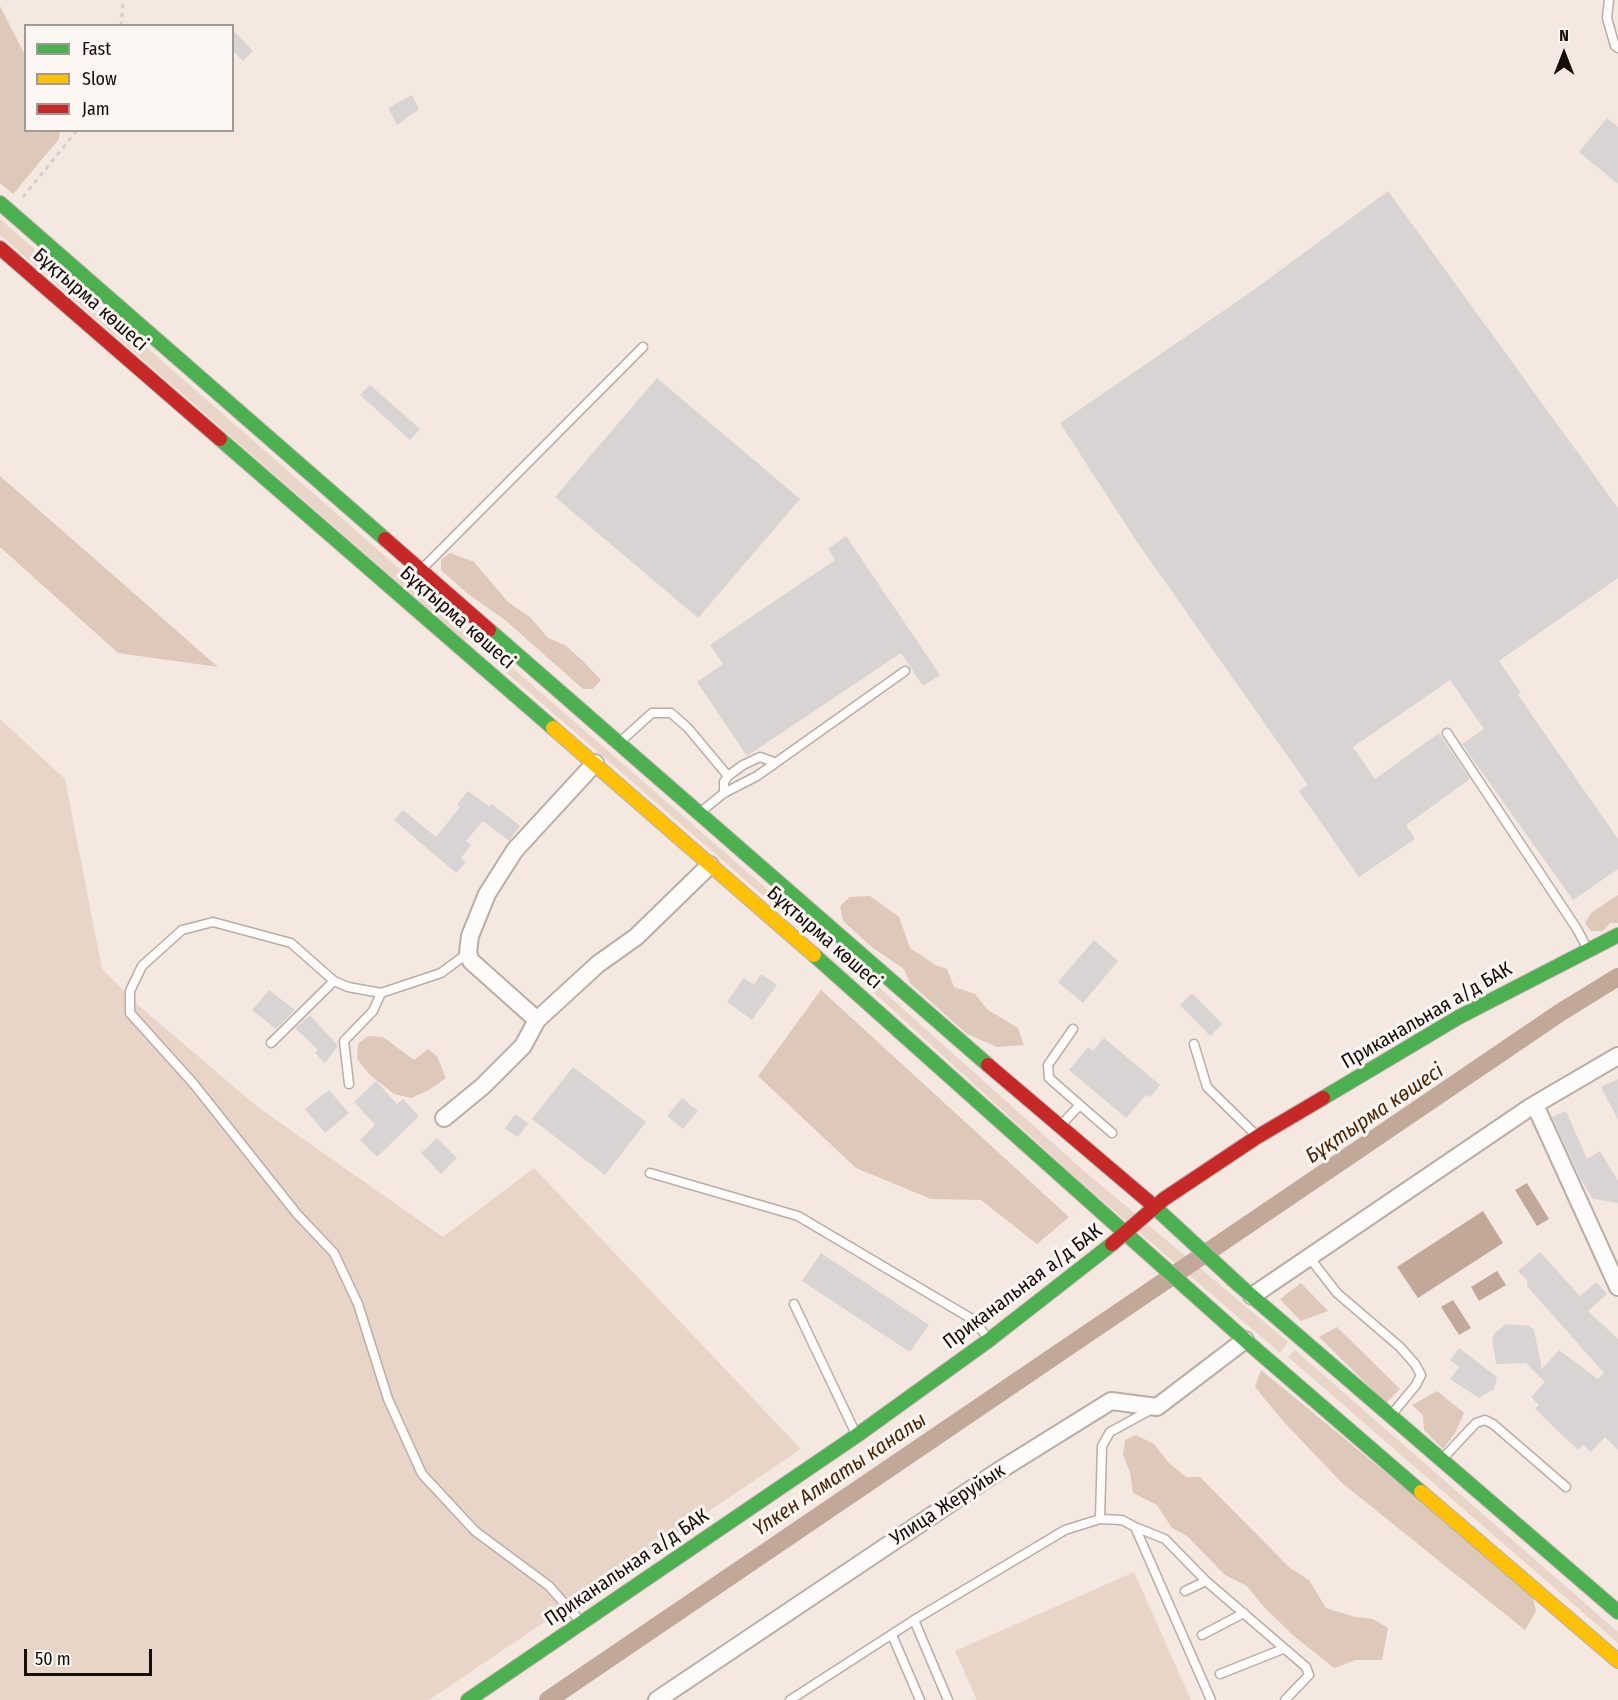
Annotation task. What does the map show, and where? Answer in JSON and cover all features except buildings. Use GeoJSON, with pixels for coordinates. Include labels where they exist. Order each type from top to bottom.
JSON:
{"type":"FeatureCollection","features":[{"type":"Feature","properties":{"kind":"main road","name":"Бұқтырма көшесі"},"geometry":{"type":"LineString","coordinates":[[5,208],[421,570],[485,647],[595,763],[710,865],[831,948],[1059,1126],[1155,1207],[1239,1285],[1618,1612]]}},
{"type":"Feature","properties":{"kind":"main road","name":"Бұқтырма көшесі"},"geometry":{"type":"LineString","coordinates":[[0,248],[485,647],[619,743],[700,813],[831,948],[1141,1245],[1245,1340],[1618,1661]]}},
{"type":"Feature","properties":{"kind":"main road","name":"Приканальная а/д БАК"},"geometry":{"type":"LineString","coordinates":[[468,1700],[856,1436],[989,1340],[1127,1232],[1155,1207],[1257,1137],[1459,1017],[1618,935]]}},
{"type":"Feature","properties":{"kind":"street"},"geometry":{"type":"LineString","coordinates":[[537,1020],[471,961],[468,953],[470,936],[487,894],[515,850],[595,763]]}},
{"type":"Feature","properties":{"kind":"street"},"geometry":{"type":"LineString","coordinates":[[444,1118],[483,1086],[523,1046],[537,1020],[598,964],[636,937],[710,865]]}},
{"type":"Feature","properties":{"kind":"street"},"geometry":{"type":"LineString","coordinates":[[1252,1296],[1535,1105],[1618,1056]]}},
{"type":"Feature","properties":{"kind":"street"},"geometry":{"type":"LineString","coordinates":[[1535,1105],[1618,1287]]}},
{"type":"Feature","properties":{"kind":"street"},"geometry":{"type":"LineString","coordinates":[[1157,1407],[1245,1340]]}},
{"type":"Feature","properties":{"kind":"street","name":"Улица Жеруйык"},"geometry":{"type":"LineString","coordinates":[[657,1700],[997,1472],[1111,1401],[1157,1407]]}},
{"type":"Feature","properties":{"kind":"lane"},"geometry":{"type":"LineString","coordinates":[[1609,0],[1607,18],[1615,46],[1618,48]]}},
{"type":"Feature","properties":{"kind":"lane"},"geometry":{"type":"LineString","coordinates":[[421,570],[643,347]]}},
{"type":"Feature","properties":{"kind":"lane"},"geometry":{"type":"LineString","coordinates":[[700,813],[724,793],[757,776],[905,671]]}},
{"type":"Feature","properties":{"kind":"lane"},"geometry":{"type":"LineString","coordinates":[[619,743],[652,712],[671,713],[688,728],[728,776]]}},
{"type":"Feature","properties":{"kind":"lane"},"geometry":{"type":"LineString","coordinates":[[1447,733],[1577,928],[1588,949]]}},
{"type":"Feature","properties":{"kind":"lane"},"geometry":{"type":"LineString","coordinates":[[724,793],[724,782],[728,776],[760,757],[774,762]]}},
{"type":"Feature","properties":{"kind":"lane"},"geometry":{"type":"LineString","coordinates":[[468,953],[441,973],[381,993],[348,987],[334,981],[291,943],[213,922],[182,930],[142,966],[130,991],[130,1013],[193,1083],[297,1214],[334,1253],[358,1304],[388,1399],[422,1474],[475,1531],[549,1586],[582,1623]]}},
{"type":"Feature","properties":{"kind":"lane"},"geometry":{"type":"LineString","coordinates":[[271,1043],[334,981]]}},
{"type":"Feature","properties":{"kind":"lane"},"geometry":{"type":"LineString","coordinates":[[350,1084],[344,1041],[373,1011],[381,993]]}},
{"type":"Feature","properties":{"kind":"lane"},"geometry":{"type":"LineString","coordinates":[[1073,1029],[1048,1065],[1048,1072],[1054,1085],[1112,1133]]}},
{"type":"Feature","properties":{"kind":"lane"},"geometry":{"type":"LineString","coordinates":[[1194,1044],[1207,1087],[1257,1137]]}},
{"type":"Feature","properties":{"kind":"lane"},"geometry":{"type":"LineString","coordinates":[[1059,1126],[1079,1106]]}},
{"type":"Feature","properties":{"kind":"lane"},"geometry":{"type":"LineString","coordinates":[[650,1173],[798,1216],[972,1320],[989,1340]]}},
{"type":"Feature","properties":{"kind":"lane"},"geometry":{"type":"LineString","coordinates":[[1309,1257],[1337,1293],[1400,1347],[1415,1364],[1420,1375],[1416,1385],[1390,1416]]}},
{"type":"Feature","properties":{"kind":"lane"},"geometry":{"type":"LineString","coordinates":[[794,1304],[856,1436]]}},
{"type":"Feature","properties":{"kind":"lane"},"geometry":{"type":"LineString","coordinates":[[1100,1519],[1102,1446],[1110,1432],[1157,1407]]}},
{"type":"Feature","properties":{"kind":"lane"},"geometry":{"type":"LineString","coordinates":[[1443,1459],[1476,1423],[1485,1420],[1493,1424],[1566,1487]]}},
{"type":"Feature","properties":{"kind":"lane"},"geometry":{"type":"LineString","coordinates":[[790,1700],[914,1620],[1065,1530],[1100,1519],[1122,1520],[1165,1539],[1206,1581],[1309,1670],[1309,1675],[1285,1700]]}},
{"type":"Feature","properties":{"kind":"lane"},"geometry":{"type":"LineString","coordinates":[[1135,1527],[1211,1700]]}},
{"type":"Feature","properties":{"kind":"lane"},"geometry":{"type":"LineString","coordinates":[[1185,1591],[1206,1581]]}},
{"type":"Feature","properties":{"kind":"lane"},"geometry":{"type":"LineString","coordinates":[[1202,1635],[1244,1613]]}},
{"type":"Feature","properties":{"kind":"lane"},"geometry":{"type":"LineString","coordinates":[[914,1620],[948,1700]]}},
{"type":"Feature","properties":{"kind":"lane"},"geometry":{"type":"LineString","coordinates":[[892,1635],[920,1700]]}},
{"type":"Feature","properties":{"kind":"lane"},"geometry":{"type":"LineString","coordinates":[[1220,1674],[1283,1649]]}},
{"type":"Feature","properties":{"kind":"path"},"geometry":{"type":"LineString","coordinates":[[121,24],[123,0]]}},
{"type":"Feature","properties":{"kind":"path"},"geometry":{"type":"LineString","coordinates":[[5,208],[75,132]]}},
{"type":"Feature","properties":{"kind":"shaded area"},"geometry":{"type":"Polygon","coordinates":[[[0,6],[24,53],[24,132],[60,132],[59,139],[13,194],[0,183],[0,6]]]}},
{"type":"Feature","properties":{"kind":"shaded area"},"geometry":{"type":"Polygon","coordinates":[[[0,219],[473,633],[472,640],[463,639],[0,235],[0,219]]]}},
{"type":"Feature","properties":{"kind":"shaded area"},"geometry":{"type":"Polygon","coordinates":[[[0,476],[218,667],[118,653],[0,547],[0,476]]]}},
{"type":"Feature","properties":{"kind":"shaded area"},"geometry":{"type":"Polygon","coordinates":[[[450,553],[474,562],[508,602],[531,618],[548,638],[565,645],[584,662],[601,680],[593,689],[583,689],[505,620],[468,594],[441,570],[441,560],[450,553]]]}},
{"type":"Feature","properties":{"kind":"shaded area"},"geometry":{"type":"Polygon","coordinates":[[[493,657],[500,657],[821,936],[822,942],[819,944],[492,660],[493,657]]]}},
{"type":"Feature","properties":{"kind":"shaded area"},"geometry":{"type":"Polygon","coordinates":[[[0,719],[65,779],[102,969],[139,1006],[259,1108],[443,1237],[534,1168],[801,1449],[429,1700],[0,1700],[0,719]]]}},
{"type":"Feature","properties":{"kind":"shaded area"},"geometry":{"type":"Polygon","coordinates":[[[1618,895],[1618,923],[1610,923],[1603,931],[1591,931],[1585,923],[1591,913],[1618,895]]]}},
{"type":"Feature","properties":{"kind":"shaded area"},"geometry":{"type":"Polygon","coordinates":[[[870,896],[899,917],[910,948],[937,966],[947,969],[954,987],[975,994],[988,1010],[1018,1028],[1024,1045],[997,1047],[967,1034],[910,983],[904,969],[873,948],[843,921],[840,906],[850,897],[870,896]]]}},
{"type":"Feature","properties":{"kind":"shaded area"},"geometry":{"type":"Polygon","coordinates":[[[844,961],[853,964],[1083,1170],[1288,1342],[1280,1353],[1075,1177],[843,964],[844,961]]]}},
{"type":"Feature","properties":{"kind":"shaded area"},"geometry":{"type":"Polygon","coordinates":[[[821,990],[1069,1217],[1037,1244],[981,1200],[931,1199],[856,1168],[758,1076],[821,990]]]}},
{"type":"Feature","properties":{"kind":"shaded area"},"geometry":{"type":"Polygon","coordinates":[[[368,1036],[383,1037],[414,1060],[428,1049],[437,1056],[446,1078],[429,1090],[411,1098],[394,1094],[370,1075],[357,1059],[358,1044],[368,1036]]]}},
{"type":"Feature","properties":{"kind":"shaded area"},"geometry":{"type":"Polygon","coordinates":[[[1527,1183],[1549,1219],[1537,1226],[1515,1190],[1527,1183]]]}},
{"type":"Feature","properties":{"kind":"shaded area"},"geometry":{"type":"Polygon","coordinates":[[[1483,1211],[1503,1243],[1418,1298],[1397,1267],[1483,1211]]]}},
{"type":"Feature","properties":{"kind":"shaded area"},"geometry":{"type":"Polygon","coordinates":[[[1497,1271],[1506,1285],[1479,1301],[1471,1287],[1497,1271]]]}},
{"type":"Feature","properties":{"kind":"shaded area"},"geometry":{"type":"Polygon","coordinates":[[[1301,1283],[1328,1311],[1301,1321],[1280,1299],[1301,1283]]]}},
{"type":"Feature","properties":{"kind":"shaded area"},"geometry":{"type":"Polygon","coordinates":[[[1453,1300],[1471,1328],[1459,1335],[1441,1307],[1453,1300]]]}},
{"type":"Feature","properties":{"kind":"shaded area"},"geometry":{"type":"Polygon","coordinates":[[[1337,1327],[1400,1389],[1386,1403],[1319,1337],[1337,1327]]]}},
{"type":"Feature","properties":{"kind":"shaded area"},"geometry":{"type":"Polygon","coordinates":[[[1295,1350],[1618,1632],[1618,1643],[1288,1357],[1295,1350]]]}},
{"type":"Feature","properties":{"kind":"shaded area"},"geometry":{"type":"Polygon","coordinates":[[[1261,1370],[1532,1593],[1536,1611],[1525,1630],[1342,1483],[1282,1420],[1255,1387],[1261,1370]]]}},
{"type":"Feature","properties":{"kind":"shaded area"},"geometry":{"type":"Polygon","coordinates":[[[1437,1391],[1464,1413],[1455,1433],[1443,1449],[1424,1430],[1423,1415],[1412,1405],[1437,1391]]]}},
{"type":"Feature","properties":{"kind":"shaded area"},"geometry":{"type":"Polygon","coordinates":[[[1136,1435],[1154,1444],[1169,1463],[1186,1477],[1200,1477],[1290,1568],[1309,1580],[1326,1608],[1355,1617],[1373,1619],[1388,1628],[1382,1660],[1356,1660],[1334,1668],[1294,1636],[1263,1606],[1247,1586],[1225,1575],[1187,1536],[1172,1528],[1157,1505],[1133,1493],[1130,1472],[1123,1455],[1125,1440],[1136,1435]]]}},
{"type":"Feature","properties":{"kind":"shaded area"},"geometry":{"type":"Polygon","coordinates":[[[1134,1572],[1191,1700],[977,1700],[955,1651],[1134,1572]]]}},
{"type":"Feature","properties":{"kind":"waterway","name":"Үлкен Алматы каналы"},"geometry":{"type":"LineString","coordinates":[[548,1700],[1561,1012],[1618,977]]}},
{"type":"Feature","properties":{"kind":"traffic: fast"},"geometry":{"type":"LineString","coordinates":[[0,203],[385,539]]}},
{"type":"Feature","properties":{"kind":"traffic: fast"},"geometry":{"type":"LineString","coordinates":[[220,439],[553,728]]}},
{"type":"Feature","properties":{"kind":"traffic: fast"},"geometry":{"type":"LineString","coordinates":[[489,630],[988,1065]]}},
{"type":"Feature","properties":{"kind":"traffic: fast"},"geometry":{"type":"LineString","coordinates":[[1323,1098],[1459,1017],[1618,935]]}},
{"type":"Feature","properties":{"kind":"traffic: fast"},"geometry":{"type":"LineString","coordinates":[[814,955],[1245,1340],[1421,1492]]}},
{"type":"Feature","properties":{"kind":"traffic: fast"},"geometry":{"type":"LineString","coordinates":[[1148,1201],[1239,1285],[1618,1612]]}},
{"type":"Feature","properties":{"kind":"traffic: fast"},"geometry":{"type":"LineString","coordinates":[[468,1700],[856,1436],[989,1340],[1112,1244]]}},
{"type":"Feature","properties":{"kind":"traffic: slow"},"geometry":{"type":"LineString","coordinates":[[553,728],[814,955]]}},
{"type":"Feature","properties":{"kind":"traffic: slow"},"geometry":{"type":"LineString","coordinates":[[1421,1492],[1618,1661]]}},
{"type":"Feature","properties":{"kind":"traffic: jam"},"geometry":{"type":"LineString","coordinates":[[0,248],[220,439]]}},
{"type":"Feature","properties":{"kind":"traffic: jam"},"geometry":{"type":"LineString","coordinates":[[385,539],[489,630]]}},
{"type":"Feature","properties":{"kind":"traffic: jam"},"geometry":{"type":"LineString","coordinates":[[988,1065],[1148,1201]]}},
{"type":"Feature","properties":{"kind":"traffic: jam"},"geometry":{"type":"LineString","coordinates":[[1112,1244],[1164,1199],[1257,1137],[1323,1098]]}}]}
